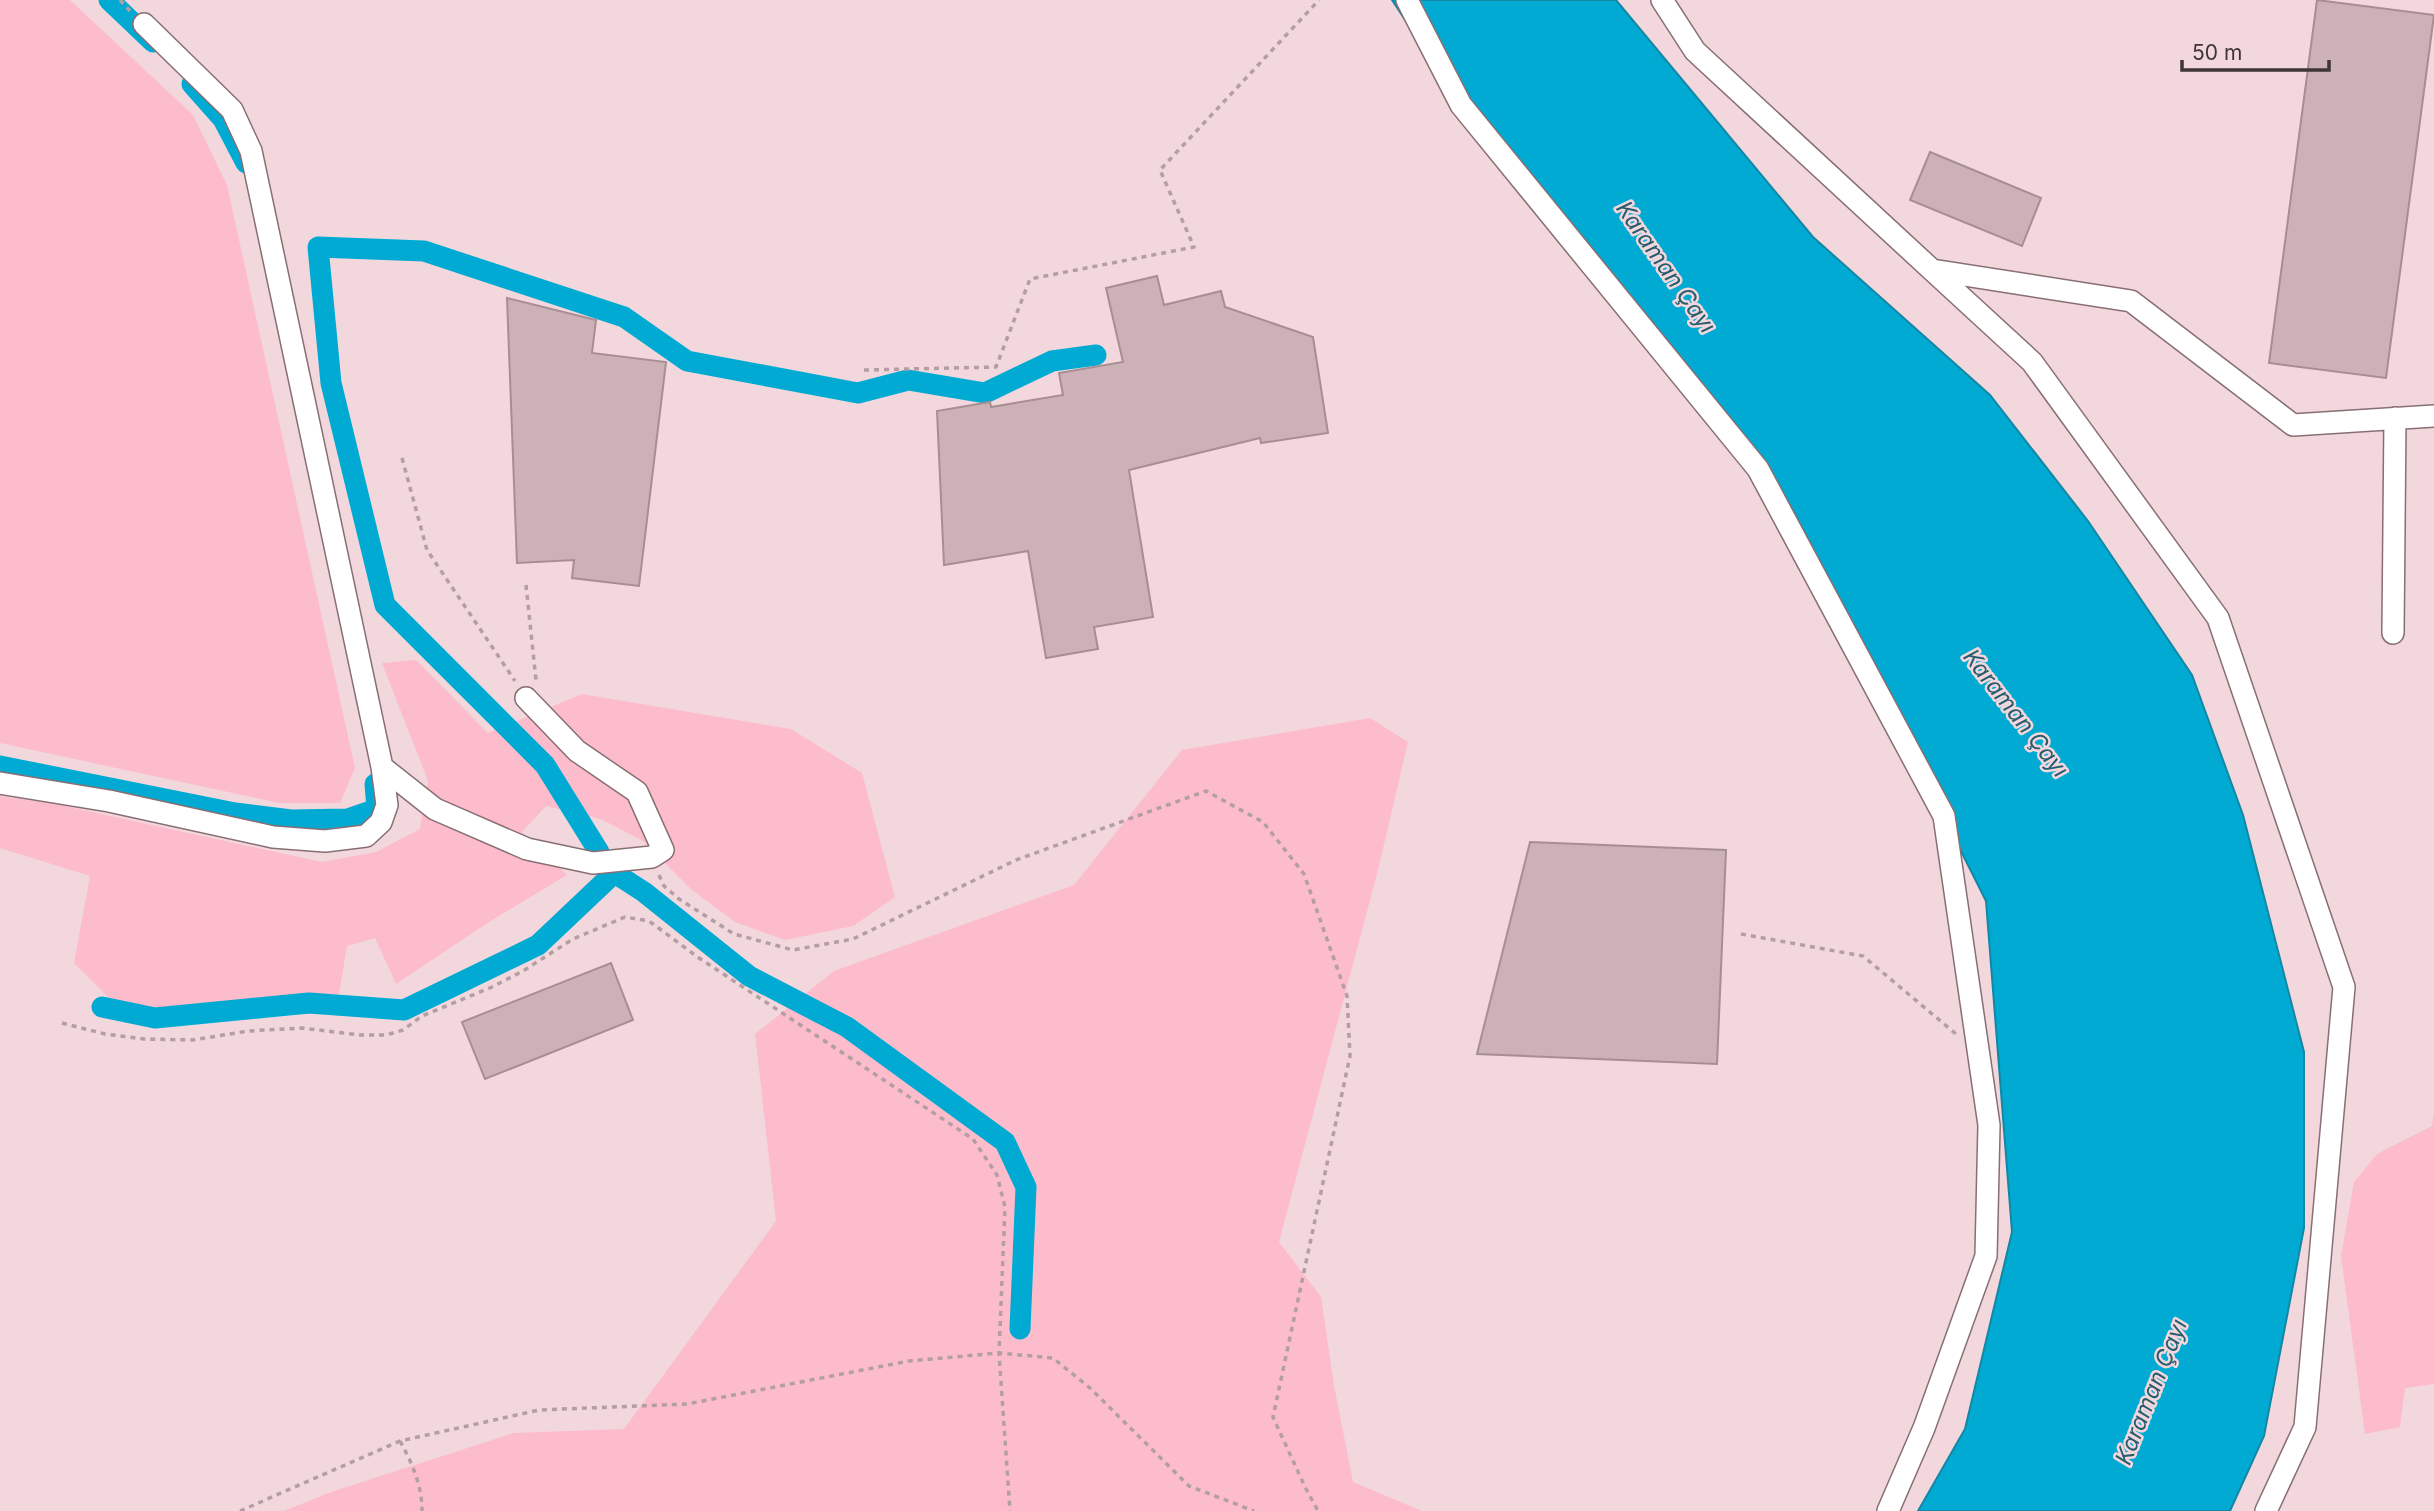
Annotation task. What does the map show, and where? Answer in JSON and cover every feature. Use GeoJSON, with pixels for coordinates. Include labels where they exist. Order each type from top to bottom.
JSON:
{"type":"FeatureCollection","features":[{"type":"Feature","properties":{"kind":"street"},"geometry":{"type":"LineString","coordinates":[[1407,0],[1461,105],[1758,469],[1944,816],[1989,1125],[1986,1256],[1924,1428],[1888,1511]]}},
{"type":"Feature","properties":{"kind":"street"},"geometry":{"type":"LineString","coordinates":[[1662,0],[1695,51],[2032,362],[2218,618],[2344,987],[2305,1427],[2266,1511]]}},
{"type":"Feature","properties":{"kind":"street"},"geometry":{"type":"LineString","coordinates":[[0,783],[109,801],[273,836],[325,841],[366,836],[381,822],[387,805],[382,767],[251,151],[232,110],[144,24]]}},
{"type":"Feature","properties":{"kind":"street"},"geometry":{"type":"LineString","coordinates":[[1931,270],[2131,301],[2293,425],[2434,416]]}},
{"type":"Feature","properties":{"kind":"street"},"geometry":{"type":"LineString","coordinates":[[2393,634],[2395,418]]}},
{"type":"Feature","properties":{"kind":"street"},"geometry":{"type":"LineString","coordinates":[[382,767],[435,809],[527,849],[593,863],[652,857],[663,850],[637,792],[577,751],[531,692]]}},
{"type":"Feature","properties":{"kind":"path"},"geometry":{"type":"LineString","coordinates":[[864,370],[996,367],[1030,279],[1194,247],[1160,170],[1319,0]]}},
{"type":"Feature","properties":{"kind":"path"},"geometry":{"type":"LineString","coordinates":[[402,458],[427,550],[531,692]]}},
{"type":"Feature","properties":{"kind":"path"},"geometry":{"type":"LineString","coordinates":[[526,585],[531,692]]}},
{"type":"Feature","properties":{"kind":"path"},"geometry":{"type":"LineString","coordinates":[[652,857],[664,887],[679,899],[734,934],[793,950],[853,939],[1016,860],[1206,791],[1263,822],[1304,874],[1347,996],[1350,1056],[1273,1417],[1318,1511]]}},
{"type":"Feature","properties":{"kind":"path"},"geometry":{"type":"LineString","coordinates":[[62,1023],[105,1034],[144,1039],[193,1040],[248,1031],[302,1028],[360,1035],[386,1035],[403,1030],[422,1016],[513,977],[573,939],[625,917],[649,920],[699,958],[973,1139],[997,1175],[1005,1207],[999,1353],[1010,1511]]}},
{"type":"Feature","properties":{"kind":"path"},"geometry":{"type":"LineString","coordinates":[[1741,933],[1863,956],[1978,1053]]}},
{"type":"Feature","properties":{"kind":"path"},"geometry":{"type":"LineString","coordinates":[[240,1511],[400,1441],[539,1410],[687,1404],[909,1361],[999,1353],[1053,1358],[1090,1388],[1189,1486],[1254,1511]]}},
{"type":"Feature","properties":{"kind":"path"},"geometry":{"type":"LineString","coordinates":[[400,1441],[413,1465],[422,1496],[422,1511]]}},
{"type":"Feature","properties":{"kind":"shaded area"},"geometry":{"type":"Polygon","coordinates":[[[0,0],[70,0],[193,115],[227,185],[355,768],[340,803],[279,803],[0,743],[0,0]]]}},
{"type":"Feature","properties":{"kind":"shaded area"},"geometry":{"type":"Polygon","coordinates":[[[416,660],[488,733],[582,694],[791,729],[862,773],[895,897],[853,926],[785,940],[735,922],[692,890],[643,841],[601,819],[546,806],[522,832],[567,875],[489,922],[396,984],[375,938],[347,946],[339,994],[155,1008],[110,999],[74,963],[90,876],[0,848],[0,796],[60,805],[322,862],[376,852],[420,829],[428,781],[382,663],[416,660]]]}},
{"type":"Feature","properties":{"kind":"shaded area"},"geometry":{"type":"Polygon","coordinates":[[[1370,718],[1408,742],[1378,870],[1279,1242],[1321,1297],[1334,1385],[1353,1482],[1422,1511],[284,1511],[331,1492],[514,1433],[624,1429],[776,1221],[755,1034],[834,971],[1074,885],[1182,750],[1370,718]]]}},
{"type":"Feature","properties":{"kind":"shaded area"},"geometry":{"type":"Polygon","coordinates":[[[2434,1112],[2434,1384],[2405,1388],[2400,1427],[2365,1434],[2341,1256],[2354,1182],[2377,1154],[2432,1126],[2434,1112]]]}},
{"type":"Feature","properties":{"kind":"water","name":"Karaman Çayı"},"geometry":{"type":"Polygon","coordinates":[[[1392,0],[1616,0],[1813,237],[1990,395],[2088,521],[2192,675],[2243,815],[2304,1052],[2304,1228],[2264,1436],[2230,1511],[1918,1511],[1965,1429],[2012,1232],[1986,901],[1788,506],[1489,147],[1392,0]]]}},
{"type":"Feature","properties":{"kind":"building"},"geometry":{"type":"Polygon","coordinates":[[[2317,0],[2434,15],[2386,378],[2269,363],[2317,0]]]}},
{"type":"Feature","properties":{"kind":"building"},"geometry":{"type":"Polygon","coordinates":[[[1930,152],[2041,198],[2022,246],[1910,200],[1930,152]]]}},
{"type":"Feature","properties":{"kind":"building"},"geometry":{"type":"Polygon","coordinates":[[[1157,276],[1164,305],[1221,291],[1225,307],[1313,337],[1328,433],[1261,443],[1260,438],[1129,470],[1153,617],[1094,627],[1098,649],[1046,658],[1028,551],[944,565],[937,411],[990,402],[991,407],[1063,395],[1059,373],[1123,362],[1106,288],[1157,276]]]}},
{"type":"Feature","properties":{"kind":"building"},"geometry":{"type":"Polygon","coordinates":[[[507,298],[596,320],[592,353],[666,362],[639,586],[572,578],[574,560],[517,563],[507,298]]]}},
{"type":"Feature","properties":{"kind":"building"},"geometry":{"type":"Polygon","coordinates":[[[1530,842],[1726,850],[1717,1064],[1477,1054],[1530,842]]]}},
{"type":"Feature","properties":{"kind":"building"},"geometry":{"type":"Polygon","coordinates":[[[611,963],[633,1020],[485,1079],[462,1022],[611,963]]]}},
{"type":"Feature","properties":{"kind":"waterway"},"geometry":{"type":"LineString","coordinates":[[109,0],[153,42]]}},
{"type":"Feature","properties":{"kind":"waterway"},"geometry":{"type":"LineString","coordinates":[[192,84],[223,119],[246,163]]}},
{"type":"Feature","properties":{"kind":"waterway"},"geometry":{"type":"LineString","coordinates":[[599,852],[545,765],[385,605],[331,383],[318,247],[424,251],[624,317],[687,361],[858,393],[908,380],[985,393],[1052,361],[1096,355]]}},
{"type":"Feature","properties":{"kind":"waterway"},"geometry":{"type":"LineString","coordinates":[[0,766],[235,813],[291,820],[348,819],[377,809],[375,784]]}},
{"type":"Feature","properties":{"kind":"waterway"},"geometry":{"type":"LineString","coordinates":[[613,872],[644,892],[749,976],[847,1027],[1005,1142],[1026,1187],[1020,1329]]}},
{"type":"Feature","properties":{"kind":"waterway"},"geometry":{"type":"LineString","coordinates":[[102,1007],[155,1018],[309,1003],[404,1010],[538,945],[613,874]]}}]}
